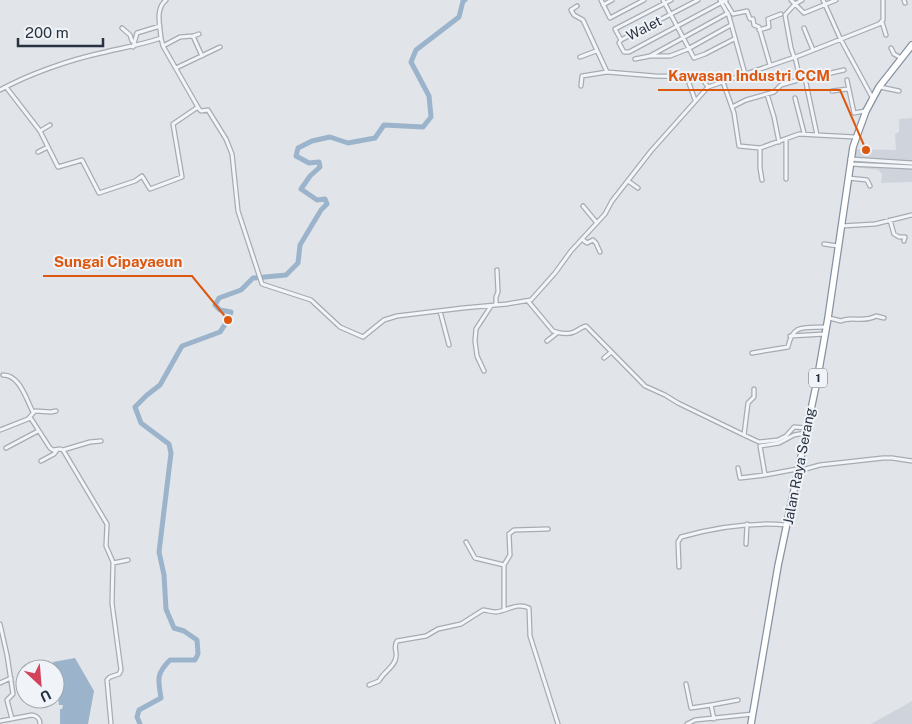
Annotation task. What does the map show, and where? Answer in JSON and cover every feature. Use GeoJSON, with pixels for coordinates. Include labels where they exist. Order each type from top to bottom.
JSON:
{"type":"FeatureCollection","features":[{"type":"Feature","properties":{"kind":"highway","name":"Jalan Raya Serang"},"geometry":{"type":"LineString","coordinates":[[751,724],[778,566],[788,525],[826,330],[849,162],[855,137],[879,86],[912,45]]}},
{"type":"Feature","properties":{"kind":"street"},"geometry":{"type":"LineString","coordinates":[[166,0],[159,8],[160,38],[198,107],[201,111],[208,110],[227,140],[234,168],[238,210],[262,284],[311,300],[340,327],[363,337],[387,318],[528,301],[539,292],[605,214],[612,201],[651,151],[708,87],[841,40],[882,22]]}},
{"type":"Feature","properties":{"kind":"street"},"geometry":{"type":"LineString","coordinates":[[601,0],[611,18],[644,0]]}},
{"type":"Feature","properties":{"kind":"street"},"geometry":{"type":"LineString","coordinates":[[603,5],[612,0]]}},
{"type":"Feature","properties":{"kind":"street"},"geometry":{"type":"LineString","coordinates":[[671,0],[615,29],[624,52],[628,52],[723,1]]}},
{"type":"Feature","properties":{"kind":"street","name":"Walet"},"geometry":{"type":"LineString","coordinates":[[620,41],[698,0]]}},
{"type":"Feature","properties":{"kind":"street"},"geometry":{"type":"LineString","coordinates":[[791,0],[804,13],[836,0]]}},
{"type":"Feature","properties":{"kind":"street"},"geometry":{"type":"LineString","coordinates":[[800,79],[790,48],[785,16],[788,10],[802,0]]}},
{"type":"Feature","properties":{"kind":"street"},"geometry":{"type":"LineString","coordinates":[[823,0],[841,40],[873,98]]}},
{"type":"Feature","properties":{"kind":"street"},"geometry":{"type":"LineString","coordinates":[[883,0],[882,22],[886,35]]}},
{"type":"Feature","properties":{"kind":"street"},"geometry":{"type":"LineString","coordinates":[[723,1],[744,74]]}},
{"type":"Feature","properties":{"kind":"street"},"geometry":{"type":"LineString","coordinates":[[723,1],[733,14],[746,11],[750,19],[753,19],[754,25],[760,30],[770,65]]}},
{"type":"Feature","properties":{"kind":"street"},"geometry":{"type":"LineString","coordinates":[[664,2],[694,58],[734,39]]}},
{"type":"Feature","properties":{"kind":"street"},"geometry":{"type":"LineString","coordinates":[[577,6],[570,9],[574,15],[583,20],[607,72]]}},
{"type":"Feature","properties":{"kind":"street"},"geometry":{"type":"LineString","coordinates":[[650,56],[728,13]]}},
{"type":"Feature","properties":{"kind":"street"},"geometry":{"type":"LineString","coordinates":[[760,30],[769,27],[768,19],[781,14]]}},
{"type":"Feature","properties":{"kind":"street"},"geometry":{"type":"LineString","coordinates":[[635,59],[688,49],[731,25]]}},
{"type":"Feature","properties":{"kind":"street"},"geometry":{"type":"LineString","coordinates":[[132,47],[137,33],[160,26]]}},
{"type":"Feature","properties":{"kind":"street"},"geometry":{"type":"LineString","coordinates":[[122,28],[130,35],[132,47]]}},
{"type":"Feature","properties":{"kind":"street"},"geometry":{"type":"LineString","coordinates":[[804,28],[813,50]]}},
{"type":"Feature","properties":{"kind":"street"},"geometry":{"type":"LineString","coordinates":[[163,46],[180,37],[199,34]]}},
{"type":"Feature","properties":{"kind":"street"},"geometry":{"type":"LineString","coordinates":[[193,36],[202,56]]}},
{"type":"Feature","properties":{"kind":"street"},"geometry":{"type":"LineString","coordinates":[[0,90],[46,70],[99,53],[132,47],[160,38]]}},
{"type":"Feature","properties":{"kind":"street"},"geometry":{"type":"LineString","coordinates":[[176,68],[220,47]]}},
{"type":"Feature","properties":{"kind":"street"},"geometry":{"type":"LineString","coordinates":[[891,48],[894,54],[901,58]]}},
{"type":"Feature","properties":{"kind":"street"},"geometry":{"type":"LineString","coordinates":[[580,57],[596,51]]}},
{"type":"Feature","properties":{"kind":"street"},"geometry":{"type":"LineString","coordinates":[[732,107],[746,100],[774,92],[781,85],[844,70]]}},
{"type":"Feature","properties":{"kind":"street"},"geometry":{"type":"LineString","coordinates":[[581,86],[582,76],[607,72],[655,76],[698,76],[703,78],[708,87]]}},
{"type":"Feature","properties":{"kind":"street"},"geometry":{"type":"LineString","coordinates":[[805,79],[817,135]]}},
{"type":"Feature","properties":{"kind":"street"},"geometry":{"type":"LineString","coordinates":[[847,80],[854,113],[866,111]]}},
{"type":"Feature","properties":{"kind":"street"},"geometry":{"type":"LineString","coordinates":[[723,82],[736,120],[739,146],[760,148],[804,133],[855,137]]}},
{"type":"Feature","properties":{"kind":"street"},"geometry":{"type":"LineString","coordinates":[[689,83],[695,100]]}},
{"type":"Feature","properties":{"kind":"street"},"geometry":{"type":"LineString","coordinates":[[879,86],[899,91]]}},
{"type":"Feature","properties":{"kind":"street"},"geometry":{"type":"LineString","coordinates":[[6,87],[40,131],[58,167],[82,160],[99,193],[135,181],[142,176],[150,189],[182,177],[173,124],[198,107]]}},
{"type":"Feature","properties":{"kind":"street"},"geometry":{"type":"LineString","coordinates":[[832,91],[848,89]]}},
{"type":"Feature","properties":{"kind":"street"},"geometry":{"type":"LineString","coordinates":[[767,94],[779,142]]}},
{"type":"Feature","properties":{"kind":"street"},"geometry":{"type":"LineString","coordinates":[[795,98],[804,133]]}},
{"type":"Feature","properties":{"kind":"street"},"geometry":{"type":"LineString","coordinates":[[40,131],[50,125]]}},
{"type":"Feature","properties":{"kind":"street"},"geometry":{"type":"LineString","coordinates":[[786,139],[786,179]]}},
{"type":"Feature","properties":{"kind":"street"},"geometry":{"type":"LineString","coordinates":[[38,152],[48,147]]}},
{"type":"Feature","properties":{"kind":"street"},"geometry":{"type":"LineString","coordinates":[[760,148],[762,180]]}},
{"type":"Feature","properties":{"kind":"street"},"geometry":{"type":"LineString","coordinates":[[849,162],[912,163]]}},
{"type":"Feature","properties":{"kind":"street"},"geometry":{"type":"LineString","coordinates":[[849,162],[912,167]]}},
{"type":"Feature","properties":{"kind":"street"},"geometry":{"type":"LineString","coordinates":[[847,178],[867,180],[870,186]]}},
{"type":"Feature","properties":{"kind":"street"},"geometry":{"type":"LineString","coordinates":[[628,181],[638,188]]}},
{"type":"Feature","properties":{"kind":"street"},"geometry":{"type":"LineString","coordinates":[[583,206],[597,223]]}},
{"type":"Feature","properties":{"kind":"street"},"geometry":{"type":"LineString","coordinates":[[840,226],[875,224],[912,215]]}},
{"type":"Feature","properties":{"kind":"street"},"geometry":{"type":"LineString","coordinates":[[888,220],[896,236],[906,238],[904,241]]}},
{"type":"Feature","properties":{"kind":"street"},"geometry":{"type":"LineString","coordinates":[[582,239],[587,243],[593,240],[600,252]]}},
{"type":"Feature","properties":{"kind":"street"},"geometry":{"type":"LineString","coordinates":[[824,244],[838,246]]}},
{"type":"Feature","properties":{"kind":"street"},"geometry":{"type":"LineString","coordinates":[[496,305],[498,292],[497,270]]}},
{"type":"Feature","properties":{"kind":"street"},"geometry":{"type":"LineString","coordinates":[[528,301],[551,329],[557,332],[573,333],[582,326],[586,326],[610,353],[645,386],[665,394],[678,403],[744,435],[759,442],[782,439],[794,428],[806,431]]}},
{"type":"Feature","properties":{"kind":"street"},"geometry":{"type":"LineString","coordinates":[[484,371],[477,356],[476,329],[491,306]]}},
{"type":"Feature","properties":{"kind":"street"},"geometry":{"type":"LineString","coordinates":[[440,311],[448,345]]}},
{"type":"Feature","properties":{"kind":"street"},"geometry":{"type":"LineString","coordinates":[[828,318],[841,321],[846,319],[870,320],[876,316],[884,318]]}},
{"type":"Feature","properties":{"kind":"street"},"geometry":{"type":"LineString","coordinates":[[752,353],[787,348],[790,336],[798,329],[826,330]]}},
{"type":"Feature","properties":{"kind":"street"},"geometry":{"type":"LineString","coordinates":[[790,336],[826,330]]}},
{"type":"Feature","properties":{"kind":"street"},"geometry":{"type":"LineString","coordinates":[[547,341],[557,332]]}},
{"type":"Feature","properties":{"kind":"street"},"geometry":{"type":"LineString","coordinates":[[604,358],[610,353]]}},
{"type":"Feature","properties":{"kind":"street"},"geometry":{"type":"LineString","coordinates":[[3,375],[10,375],[15,379],[33,412]]}},
{"type":"Feature","properties":{"kind":"street"},"geometry":{"type":"LineString","coordinates":[[744,435],[748,403],[754,397],[754,389]]}},
{"type":"Feature","properties":{"kind":"street"},"geometry":{"type":"LineString","coordinates":[[33,412],[56,411]]}},
{"type":"Feature","properties":{"kind":"street"},"geometry":{"type":"LineString","coordinates":[[0,430],[30,417],[33,412]]}},
{"type":"Feature","properties":{"kind":"street"},"geometry":{"type":"LineString","coordinates":[[30,417],[53,450],[63,450],[90,442],[101,441]]}},
{"type":"Feature","properties":{"kind":"street"},"geometry":{"type":"LineString","coordinates":[[6,448],[38,431]]}},
{"type":"Feature","properties":{"kind":"street"},"geometry":{"type":"LineString","coordinates":[[765,475],[760,446],[779,443],[806,431]]}},
{"type":"Feature","properties":{"kind":"street"},"geometry":{"type":"LineString","coordinates":[[41,461],[54,454],[57,450]]}},
{"type":"Feature","properties":{"kind":"street"},"geometry":{"type":"LineString","coordinates":[[63,450],[105,519],[107,528],[106,546],[113,563],[112,603],[121,670],[119,674],[108,679],[107,684],[111,724]]}},
{"type":"Feature","properties":{"kind":"street"},"geometry":{"type":"LineString","coordinates":[[738,468],[740,478],[798,469],[802,470],[820,465],[885,458],[912,461]]}},
{"type":"Feature","properties":{"kind":"street"},"geometry":{"type":"LineString","coordinates":[[679,567],[678,542],[681,537],[700,531],[755,523],[788,525]]}},
{"type":"Feature","properties":{"kind":"street"},"geometry":{"type":"LineString","coordinates":[[746,544],[747,524]]}},
{"type":"Feature","properties":{"kind":"street"},"geometry":{"type":"LineString","coordinates":[[504,609],[504,565],[510,555],[510,531],[548,529]]}},
{"type":"Feature","properties":{"kind":"street"},"geometry":{"type":"LineString","coordinates":[[466,542],[475,558],[504,565]]}},
{"type":"Feature","properties":{"kind":"street"},"geometry":{"type":"LineString","coordinates":[[113,563],[128,560]]}},
{"type":"Feature","properties":{"kind":"street"},"geometry":{"type":"LineString","coordinates":[[370,685],[379,681],[393,664],[396,657],[395,645],[397,641],[426,636],[438,629],[461,624],[483,610],[496,612],[516,606],[526,606],[529,608],[530,636],[558,724]]}},
{"type":"Feature","properties":{"kind":"street"},"geometry":{"type":"LineString","coordinates":[[0,624],[11,678],[13,695],[7,700],[12,719]]}},
{"type":"Feature","properties":{"kind":"street"},"geometry":{"type":"LineString","coordinates":[[0,683],[11,678]]}},
{"type":"Feature","properties":{"kind":"street"},"geometry":{"type":"LineString","coordinates":[[686,684],[691,708],[738,700]]}},
{"type":"Feature","properties":{"kind":"street"},"geometry":{"type":"LineString","coordinates":[[710,706],[714,719]]}},
{"type":"Feature","properties":{"kind":"street"},"geometry":{"type":"LineString","coordinates":[[700,712],[701,719]]}},
{"type":"Feature","properties":{"kind":"street"},"geometry":{"type":"LineString","coordinates":[[687,724],[701,719],[753,714]]}},
{"type":"Feature","properties":{"kind":"street"},"geometry":{"type":"LineString","coordinates":[[0,721],[32,715],[39,719],[40,724]]}},
{"type":"Feature","properties":{"kind":"shaded area"},"geometry":{"type":"Polygon","coordinates":[[[912,118],[912,182],[881,183],[882,174],[878,170],[854,167],[856,149],[896,150],[895,134],[899,132],[899,119],[912,118]]]}},
{"type":"Feature","properties":{"kind":"shaded area"},"geometry":{"type":"Polygon","coordinates":[[[912,701],[912,724],[871,724],[912,701]]]}},
{"type":"Feature","properties":{"kind":"water"},"geometry":{"type":"Polygon","coordinates":[[[75,658],[94,691],[88,724],[60,724],[60,709],[65,709],[65,660],[75,658]]]}},
{"type":"Feature","properties":{"kind":"waterway"},"geometry":{"type":"LineString","coordinates":[[140,724],[137,717],[139,710],[161,698],[159,677],[165,665],[170,660],[195,660],[198,654],[197,640],[184,631],[174,628],[166,609],[164,575],[159,552],[171,453],[169,444],[141,423],[135,407],[160,385],[182,346],[220,332],[231,312],[220,310],[215,305],[219,298],[241,290],[253,278],[286,275],[298,263],[300,245],[321,210],[327,204],[325,199],[317,200],[301,189],[310,176],[320,167],[319,162],[309,163],[296,156],[298,148],[312,141],[330,137],[348,143],[375,138],[384,125],[423,127],[431,117],[429,96],[411,62],[416,50],[459,17],[463,1],[465,0]]}},
{"type":"Feature","properties":{"kind":"place","name":"Kawasan Industri CCM"},"geometry":{"type":"Point","coordinates":[866,150]}},
{"type":"Feature","properties":{"kind":"place","name":"Sungai Cipayaeun"},"geometry":{"type":"Point","coordinates":[228,320]}}]}
